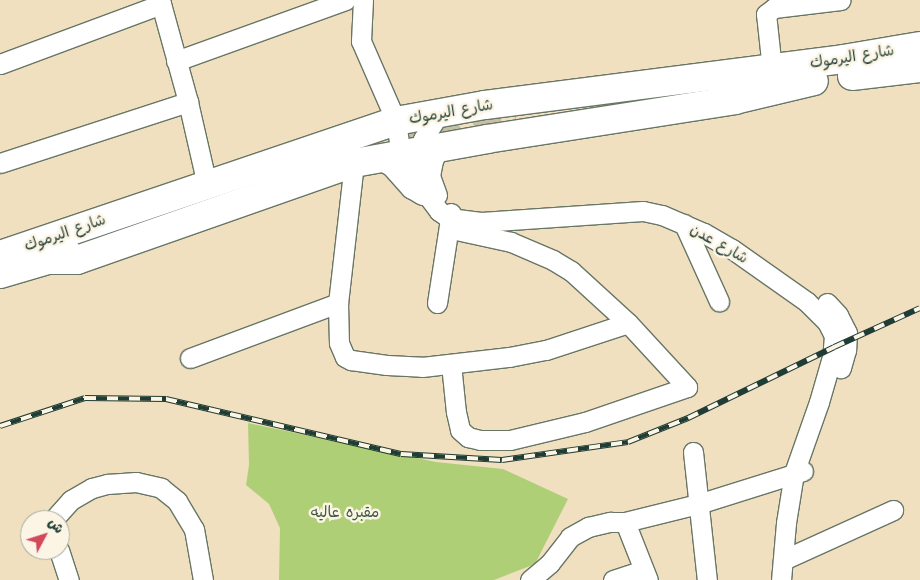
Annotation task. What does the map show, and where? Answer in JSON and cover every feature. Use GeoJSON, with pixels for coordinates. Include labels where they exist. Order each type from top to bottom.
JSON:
{"type":"FeatureCollection","features":[{"type":"Feature","properties":{"kind":"highway","name":"شارع اليرموك"},"geometry":{"type":"LineString","coordinates":[[0,254],[208,186],[404,146],[440,112],[772,69],[920,46]]}},
{"type":"Feature","properties":{"kind":"highway","name":"شارع اليرموك"},"geometry":{"type":"LineString","coordinates":[[516,120],[700,92],[920,68]]}},
{"type":"Feature","properties":{"kind":"highway"},"geometry":{"type":"LineString","coordinates":[[52,260],[77,260],[404,146],[487,139],[735,100],[814,81]]}},
{"type":"Feature","properties":{"kind":"highway"},"geometry":{"type":"LineString","coordinates":[[485,105],[482,125],[487,139]]}},
{"type":"Feature","properties":{"kind":"highway","name":"شارع اليرموك"},"geometry":{"type":"LineString","coordinates":[[0,274],[52,260],[351,150],[404,146]]}},
{"type":"Feature","properties":{"kind":"highway"},"geometry":{"type":"LineString","coordinates":[[404,146],[394,163],[414,184],[424,191]]}},
{"type":"Feature","properties":{"kind":"street"},"geometry":{"type":"LineString","coordinates":[[176,61],[345,0]]}},
{"type":"Feature","properties":{"kind":"street"},"geometry":{"type":"LineString","coordinates":[[363,0],[361,41],[404,146],[433,160],[430,176],[437,196],[449,219],[437,303]]}},
{"type":"Feature","properties":{"kind":"street"},"geometry":{"type":"LineString","coordinates":[[772,69],[766,14],[774,8],[841,0]]}},
{"type":"Feature","properties":{"kind":"street"},"geometry":{"type":"LineString","coordinates":[[0,64],[160,2],[188,102],[208,186]]}},
{"type":"Feature","properties":{"kind":"street"},"geometry":{"type":"LineString","coordinates":[[0,163],[188,102]]}},
{"type":"Feature","properties":{"kind":"street"},"geometry":{"type":"LineString","coordinates":[[354,163],[338,304],[339,343],[345,357],[351,360],[387,366],[422,367],[451,364],[525,355],[628,323]]}},
{"type":"Feature","properties":{"kind":"street"},"geometry":{"type":"LineString","coordinates":[[424,191],[449,219],[553,260],[583,280],[628,323],[686,387],[585,422],[510,440],[480,440],[468,437],[460,430],[456,412],[451,364]]}},
{"type":"Feature","properties":{"kind":"street","name":"شارع عدن"},"geometry":{"type":"LineString","coordinates":[[449,219],[594,206],[656,205],[682,210],[708,221],[777,265],[829,305],[838,315],[847,333],[844,356],[821,432],[800,471]]}},
{"type":"Feature","properties":{"kind":"street","name":"شارع عدن"},"geometry":{"type":"LineString","coordinates":[[449,219],[502,221],[643,210],[684,224],[721,242],[807,302],[831,327],[834,336],[832,356],[800,471],[781,580]]}},
{"type":"Feature","properties":{"kind":"street"},"geometry":{"type":"LineString","coordinates":[[684,224],[719,301]]}},
{"type":"Feature","properties":{"kind":"street"},"geometry":{"type":"LineString","coordinates":[[190,358],[338,304]]}},
{"type":"Feature","properties":{"kind":"street"},"geometry":{"type":"LineString","coordinates":[[693,452],[707,580]]}},
{"type":"Feature","properties":{"kind":"street"},"geometry":{"type":"LineString","coordinates":[[530,580],[550,562],[570,537],[578,532],[598,524],[625,522],[698,504],[800,471]]}},
{"type":"Feature","properties":{"kind":"street"},"geometry":{"type":"LineString","coordinates":[[62,510],[71,500],[83,492],[100,486],[136,482],[161,488],[177,501],[194,529],[204,580]]}},
{"type":"Feature","properties":{"kind":"street"},"geometry":{"type":"LineString","coordinates":[[786,558],[893,510]]}},
{"type":"Feature","properties":{"kind":"street"},"geometry":{"type":"LineString","coordinates":[[613,580],[645,575],[625,522]]}},
{"type":"Feature","properties":{"kind":"street","name":"شارع عدن"},"geometry":{"type":"LineString","coordinates":[[786,558],[788,580]]}},
{"type":"Feature","properties":{"kind":"street"},"geometry":{"type":"LineString","coordinates":[[62,560],[69,580]]}},
{"type":"Feature","properties":{"kind":"green space","name":"مقبره عاليه"},"geometry":{"type":"Polygon","coordinates":[[[248,423],[436,462],[503,469],[568,499],[535,564],[494,580],[279,580],[280,528],[269,504],[246,485],[249,465],[248,423]]]}},
{"type":"Feature","properties":{"kind":"tunnel"},"geometry":{"type":"LineString","coordinates":[[391,141],[516,120]]}},
{"type":"Feature","properties":{"kind":"railway"},"geometry":{"type":"LineString","coordinates":[[0,426],[85,398],[166,399],[401,454],[502,460],[628,442],[688,418],[834,347],[920,308]]}}]}
